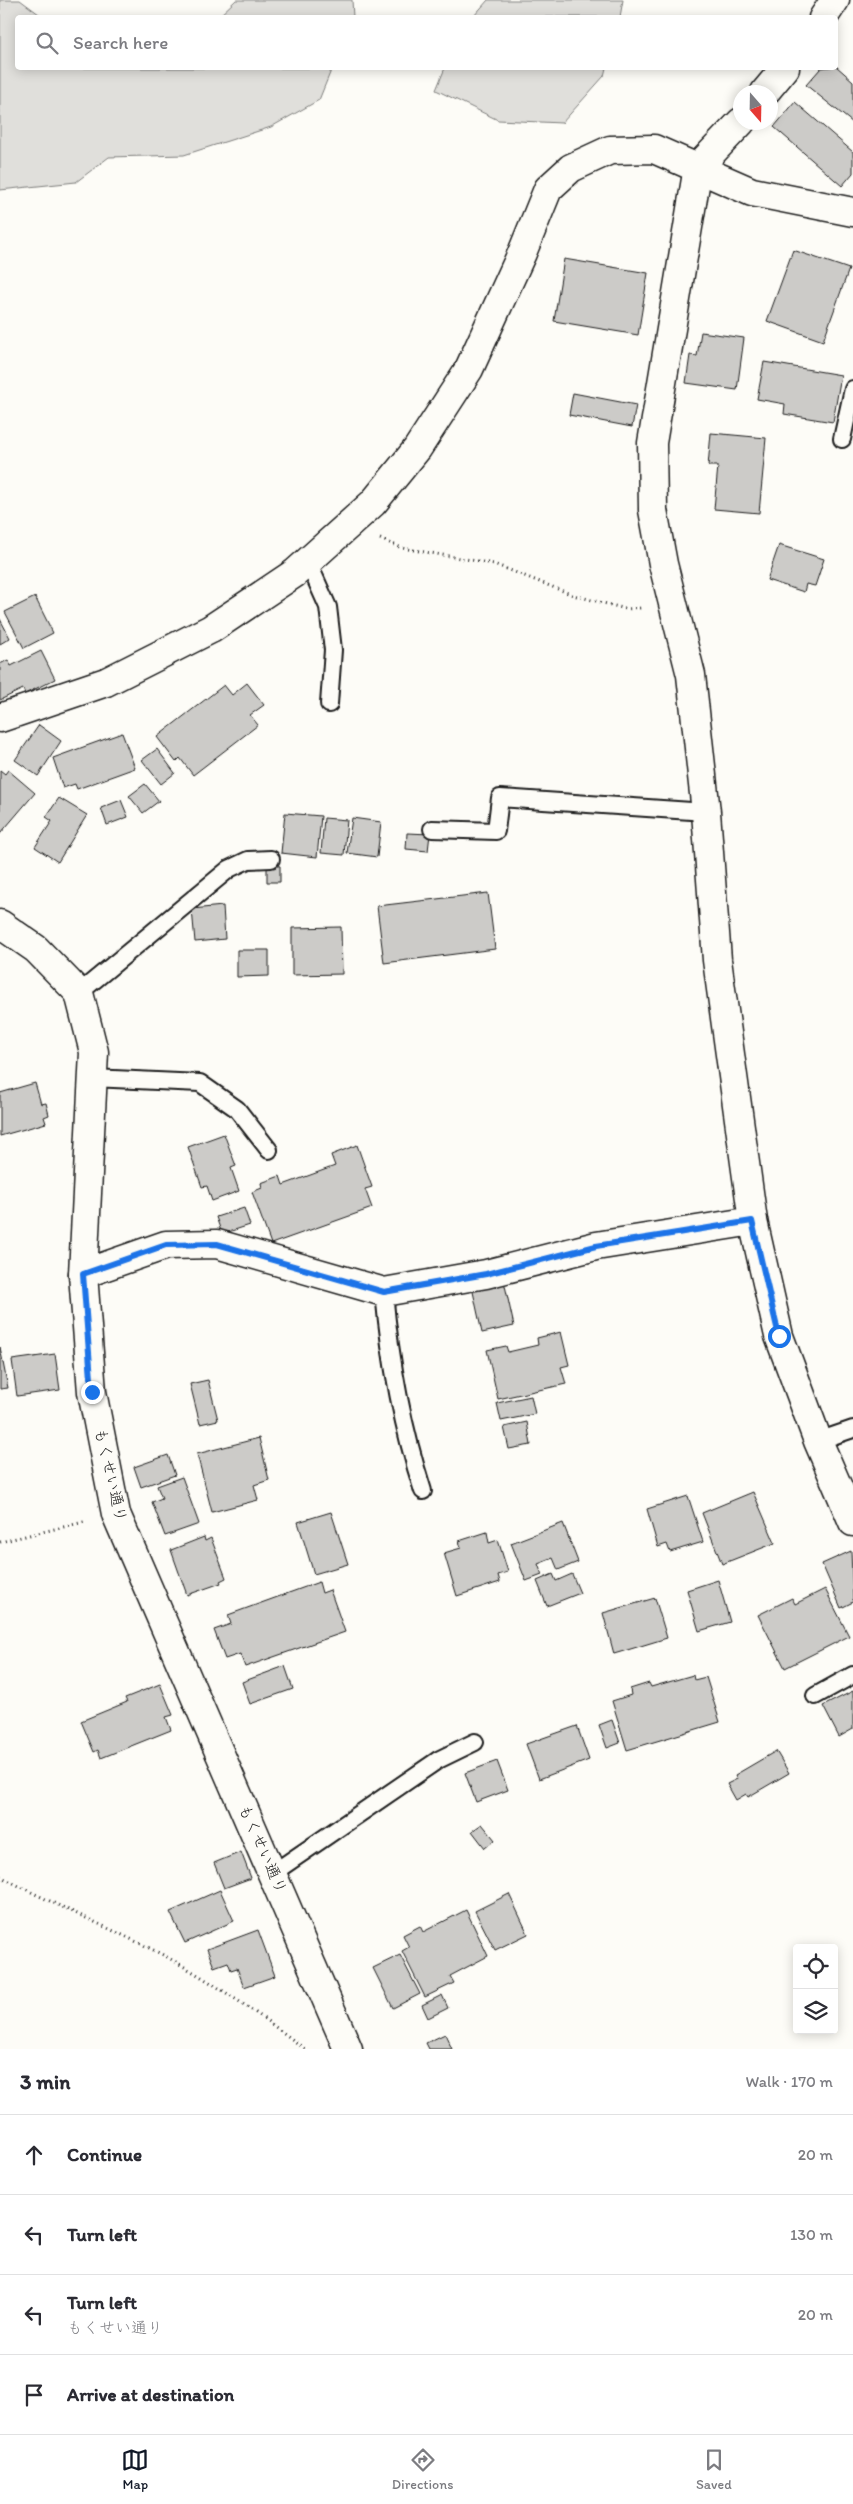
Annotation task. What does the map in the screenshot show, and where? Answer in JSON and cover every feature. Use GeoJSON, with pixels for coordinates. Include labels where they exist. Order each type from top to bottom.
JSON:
{"type":"FeatureCollection","features":[{"type":"Feature","properties":{"kind":"street"},"geometry":{"type":"LineString","coordinates":[[825,15],[835,0]]}},
{"type":"Feature","properties":{"kind":"street"},"geometry":{"type":"LineString","coordinates":[[771,85],[783,70]]}},
{"type":"Feature","properties":{"kind":"street"},"geometry":{"type":"LineString","coordinates":[[733,130],[698,167],[652,443],[653,510],[691,675],[706,812],[717,960],[752,1221],[779,1336],[818,1441],[853,1522]]}},
{"type":"Feature","properties":{"kind":"street"},"geometry":{"type":"LineString","coordinates":[[0,718],[115,678],[210,629],[308,562],[374,503],[417,449],[469,369],[522,253],[548,190],[571,168],[610,150],[654,150],[698,167],[752,192],[853,212]]}},
{"type":"Feature","properties":{"kind":"street"},"geometry":{"type":"LineString","coordinates":[[0,924],[36,949],[79,993]]}},
{"type":"Feature","properties":{"kind":"street","name":"もくせい通り"},"geometry":{"type":"LineString","coordinates":[[79,993],[94,1052],[83,1274],[92,1392],[116,1514],[348,2049]]}},
{"type":"Feature","properties":{"kind":"street"},"geometry":{"type":"LineString","coordinates":[[83,1274],[166,1245],[217,1244],[384,1292],[486,1274],[596,1246],[752,1221]]}},
{"type":"Feature","properties":{"kind":"lane"},"geometry":{"type":"LineString","coordinates":[[842,439],[853,390]]}},
{"type":"Feature","properties":{"kind":"lane"},"geometry":{"type":"LineString","coordinates":[[308,562],[328,607],[333,650],[329,704]]}},
{"type":"Feature","properties":{"kind":"lane"},"geometry":{"type":"LineString","coordinates":[[432,829],[496,831],[500,798],[706,812]]}},
{"type":"Feature","properties":{"kind":"lane"},"geometry":{"type":"LineString","coordinates":[[79,993],[229,869],[248,860],[271,859]]}},
{"type":"Feature","properties":{"kind":"lane"},"geometry":{"type":"LineString","coordinates":[[92,1078],[200,1083],[237,1109],[269,1150]]}},
{"type":"Feature","properties":{"kind":"lane"},"geometry":{"type":"LineString","coordinates":[[384,1292],[388,1346],[409,1447],[423,1491]]}},
{"type":"Feature","properties":{"kind":"lane"},"geometry":{"type":"LineString","coordinates":[[818,1441],[853,1429]]}},
{"type":"Feature","properties":{"kind":"lane"},"geometry":{"type":"LineString","coordinates":[[815,1696],[853,1676]]}},
{"type":"Feature","properties":{"kind":"lane"},"geometry":{"type":"LineString","coordinates":[[273,1873],[438,1760],[474,1742]]}},
{"type":"Feature","properties":{"kind":"path"},"geometry":{"type":"LineString","coordinates":[[347,526],[402,548],[494,564],[573,595],[626,609],[674,606]]}},
{"type":"Feature","properties":{"kind":"path"},"geometry":{"type":"LineString","coordinates":[[0,1542],[116,1514]]}},
{"type":"Feature","properties":{"kind":"path"},"geometry":{"type":"LineString","coordinates":[[0,1876],[57,1906],[165,1957],[252,2008],[305,2049]]}},
{"type":"Feature","properties":{"kind":"shaded area"},"geometry":{"type":"Polygon","coordinates":[[[0,0],[20,0],[40,15],[15,15],[15,70],[331,70],[319,100],[271,127],[184,155],[109,157],[76,182],[0,190],[0,0]]]}},
{"type":"Feature","properties":{"kind":"shaded area"},"geometry":{"type":"Polygon","coordinates":[[[236,0],[352,0],[353,15],[220,15],[236,0]]]}},
{"type":"Feature","properties":{"kind":"shaded area"},"geometry":{"type":"Polygon","coordinates":[[[488,0],[623,0],[620,15],[475,15],[488,0]]]}},
{"type":"Feature","properties":{"kind":"shaded area"},"geometry":{"type":"Polygon","coordinates":[[[444,70],[606,70],[604,76],[562,123],[498,120],[436,90],[444,70]]]}},
{"type":"Feature","properties":{"kind":"building"},"geometry":{"type":"Polygon","coordinates":[[[838,68],[853,81],[853,123],[806,85],[819,70],[838,70],[838,68]]]}},
{"type":"Feature","properties":{"kind":"building"},"geometry":{"type":"Polygon","coordinates":[[[795,102],[853,152],[853,173],[842,186],[777,130],[778,122],[795,102]]]}},
{"type":"Feature","properties":{"kind":"building"},"geometry":{"type":"Polygon","coordinates":[[[793,250],[849,269],[823,341],[767,321],[793,250]]]}},
{"type":"Feature","properties":{"kind":"building"},"geometry":{"type":"Polygon","coordinates":[[[564,259],[648,273],[638,335],[554,321],[564,259]]]}},
{"type":"Feature","properties":{"kind":"building"},"geometry":{"type":"Polygon","coordinates":[[[701,332],[744,338],[737,390],[686,383],[690,355],[697,356],[701,332]]]}},
{"type":"Feature","properties":{"kind":"building"},"geometry":{"type":"Polygon","coordinates":[[[764,362],[841,375],[833,422],[784,414],[785,404],[757,399],[764,362]]]}},
{"type":"Feature","properties":{"kind":"building"},"geometry":{"type":"Polygon","coordinates":[[[573,393],[636,405],[632,427],[569,415],[573,393]]]}},
{"type":"Feature","properties":{"kind":"building"},"geometry":{"type":"Polygon","coordinates":[[[711,433],[766,438],[759,513],[714,509],[718,466],[708,466],[711,433]]]}},
{"type":"Feature","properties":{"kind":"building"},"geometry":{"type":"Polygon","coordinates":[[[779,545],[824,559],[815,586],[806,584],[804,592],[767,580],[779,545]]]}},
{"type":"Feature","properties":{"kind":"building"},"geometry":{"type":"Polygon","coordinates":[[[35,597],[53,633],[24,648],[5,612],[35,597]]]}},
{"type":"Feature","properties":{"kind":"building"},"geometry":{"type":"Polygon","coordinates":[[[0,619],[10,638],[0,644],[0,619]]]}},
{"type":"Feature","properties":{"kind":"building"},"geometry":{"type":"Polygon","coordinates":[[[41,651],[55,679],[25,694],[23,689],[0,700],[0,664],[8,660],[11,666],[41,651]]]}},
{"type":"Feature","properties":{"kind":"building"},"geometry":{"type":"Polygon","coordinates":[[[247,683],[264,705],[250,715],[258,725],[193,775],[180,758],[176,762],[157,737],[224,685],[232,695],[247,683]]]}},
{"type":"Feature","properties":{"kind":"building"},"geometry":{"type":"Polygon","coordinates":[[[39,725],[61,741],[38,776],[15,760],[39,725]]]}},
{"type":"Feature","properties":{"kind":"building"},"geometry":{"type":"Polygon","coordinates":[[[122,733],[135,768],[77,789],[75,784],[63,788],[53,758],[122,733]]]}},
{"type":"Feature","properties":{"kind":"building"},"geometry":{"type":"Polygon","coordinates":[[[157,749],[175,773],[161,784],[142,760],[157,749]]]}},
{"type":"Feature","properties":{"kind":"building"},"geometry":{"type":"Polygon","coordinates":[[[0,770],[5,774],[8,770],[35,793],[0,834],[0,770]]]}},
{"type":"Feature","properties":{"kind":"building"},"geometry":{"type":"Polygon","coordinates":[[[145,784],[159,801],[143,813],[129,796],[145,784]]]}},
{"type":"Feature","properties":{"kind":"building"},"geometry":{"type":"Polygon","coordinates":[[[59,798],[87,815],[58,862],[35,847],[52,821],[46,817],[59,798]]]}},
{"type":"Feature","properties":{"kind":"building"},"geometry":{"type":"Polygon","coordinates":[[[121,800],[128,817],[107,825],[101,808],[121,800]]]}},
{"type":"Feature","properties":{"kind":"building"},"geometry":{"type":"Polygon","coordinates":[[[285,813],[321,816],[317,857],[281,853],[285,813]]]}},
{"type":"Feature","properties":{"kind":"building"},"geometry":{"type":"Polygon","coordinates":[[[324,818],[347,820],[344,855],[321,853],[324,818]]]}},
{"type":"Feature","properties":{"kind":"building"},"geometry":{"type":"Polygon","coordinates":[[[352,818],[381,822],[377,857],[347,853],[352,818]]]}},
{"type":"Feature","properties":{"kind":"building"},"geometry":{"type":"Polygon","coordinates":[[[407,833],[430,834],[428,851],[406,849],[407,833]]]}},
{"type":"Feature","properties":{"kind":"building"},"geometry":{"type":"Polygon","coordinates":[[[267,865],[280,866],[280,882],[267,882],[267,865]]]}},
{"type":"Feature","properties":{"kind":"building"},"geometry":{"type":"Polygon","coordinates":[[[488,893],[495,949],[384,963],[377,906],[488,893]]]}},
{"type":"Feature","properties":{"kind":"building"},"geometry":{"type":"Polygon","coordinates":[[[223,906],[225,939],[195,942],[192,909],[223,906]]]}},
{"type":"Feature","properties":{"kind":"building"},"geometry":{"type":"Polygon","coordinates":[[[341,927],[342,974],[292,975],[292,928],[341,927]]]}},
{"type":"Feature","properties":{"kind":"building"},"geometry":{"type":"Polygon","coordinates":[[[237,950],[269,950],[269,976],[237,977],[237,950]]]}},
{"type":"Feature","properties":{"kind":"building"},"geometry":{"type":"Polygon","coordinates":[[[35,1083],[41,1104],[46,1103],[49,1115],[44,1117],[46,1123],[0,1136],[0,1093],[35,1083]]]}},
{"type":"Feature","properties":{"kind":"building"},"geometry":{"type":"Polygon","coordinates":[[[224,1134],[236,1166],[231,1168],[239,1191],[212,1201],[207,1186],[202,1187],[188,1147],[224,1134]]]}},
{"type":"Feature","properties":{"kind":"building"},"geometry":{"type":"Polygon","coordinates":[[[357,1145],[372,1187],[365,1189],[372,1208],[271,1244],[252,1192],[262,1188],[261,1183],[280,1176],[283,1185],[335,1166],[331,1155],[357,1145]]]}},
{"type":"Feature","properties":{"kind":"building"},"geometry":{"type":"Polygon","coordinates":[[[244,1208],[250,1225],[222,1234],[216,1217],[244,1208]]]}},
{"type":"Feature","properties":{"kind":"building"},"geometry":{"type":"Polygon","coordinates":[[[504,1281],[514,1326],[482,1333],[472,1287],[504,1281]]]}},
{"type":"Feature","properties":{"kind":"building"},"geometry":{"type":"Polygon","coordinates":[[[561,1332],[569,1365],[561,1367],[566,1384],[498,1399],[487,1350],[506,1346],[508,1352],[538,1345],[537,1338],[561,1332]]]}},
{"type":"Feature","properties":{"kind":"building"},"geometry":{"type":"Polygon","coordinates":[[[0,1347],[8,1388],[0,1389],[0,1347]]]}},
{"type":"Feature","properties":{"kind":"building"},"geometry":{"type":"Polygon","coordinates":[[[55,1354],[60,1390],[17,1396],[12,1360],[55,1354]]]}},
{"type":"Feature","properties":{"kind":"building"},"geometry":{"type":"Polygon","coordinates":[[[208,1380],[218,1420],[200,1424],[190,1384],[208,1380]]]}},
{"type":"Feature","properties":{"kind":"building"},"geometry":{"type":"Polygon","coordinates":[[[531,1396],[535,1414],[501,1421],[497,1403],[531,1396]]]}},
{"type":"Feature","properties":{"kind":"building"},"geometry":{"type":"Polygon","coordinates":[[[527,1422],[531,1445],[509,1449],[504,1427],[527,1422]]]}},
{"type":"Feature","properties":{"kind":"building"},"geometry":{"type":"Polygon","coordinates":[[[259,1438],[269,1480],[254,1485],[258,1500],[212,1512],[197,1454],[259,1438]]]}},
{"type":"Feature","properties":{"kind":"building"},"geometry":{"type":"Polygon","coordinates":[[[168,1455],[175,1475],[141,1487],[134,1467],[168,1455]]]}},
{"type":"Feature","properties":{"kind":"building"},"geometry":{"type":"Polygon","coordinates":[[[182,1477],[199,1524],[165,1536],[152,1502],[162,1498],[157,1486],[182,1477]]]}},
{"type":"Feature","properties":{"kind":"building"},"geometry":{"type":"Polygon","coordinates":[[[753,1492],[775,1543],[722,1564],[702,1513],[753,1492]]]}},
{"type":"Feature","properties":{"kind":"building"},"geometry":{"type":"Polygon","coordinates":[[[688,1496],[703,1542],[670,1552],[667,1544],[658,1547],[647,1509],[688,1496]]]}},
{"type":"Feature","properties":{"kind":"building"},"geometry":{"type":"Polygon","coordinates":[[[331,1512],[348,1564],[314,1574],[298,1522],[331,1512]]]}},
{"type":"Feature","properties":{"kind":"building"},"geometry":{"type":"Polygon","coordinates":[[[563,1523],[578,1562],[558,1570],[553,1558],[538,1564],[542,1575],[526,1581],[511,1543],[563,1523]]]}},
{"type":"Feature","properties":{"kind":"building"},"geometry":{"type":"Polygon","coordinates":[[[487,1532],[489,1543],[498,1540],[508,1572],[498,1575],[500,1582],[457,1596],[444,1553],[461,1548],[459,1541],[487,1532]]]}},
{"type":"Feature","properties":{"kind":"building"},"geometry":{"type":"Polygon","coordinates":[[[204,1537],[205,1541],[211,1538],[226,1578],[220,1581],[221,1583],[187,1595],[171,1550],[204,1537]]]}},
{"type":"Feature","properties":{"kind":"building"},"geometry":{"type":"Polygon","coordinates":[[[851,1551],[853,1602],[841,1608],[822,1564],[851,1551]]]}},
{"type":"Feature","properties":{"kind":"building"},"geometry":{"type":"Polygon","coordinates":[[[553,1574],[556,1581],[572,1574],[580,1593],[547,1606],[537,1581],[553,1574]]]}},
{"type":"Feature","properties":{"kind":"building"},"geometry":{"type":"Polygon","coordinates":[[[718,1580],[730,1622],[699,1631],[687,1590],[718,1580]]]}},
{"type":"Feature","properties":{"kind":"building"},"geometry":{"type":"Polygon","coordinates":[[[319,1582],[322,1593],[330,1590],[345,1632],[245,1667],[240,1654],[225,1659],[214,1630],[231,1624],[228,1615],[319,1582]]]}},
{"type":"Feature","properties":{"kind":"building"},"geometry":{"type":"Polygon","coordinates":[[[825,1589],[849,1636],[785,1668],[758,1615],[792,1598],[795,1604],[825,1589]]]}},
{"type":"Feature","properties":{"kind":"building"},"geometry":{"type":"Polygon","coordinates":[[[655,1598],[667,1638],[614,1654],[603,1613],[655,1598]]]}},
{"type":"Feature","properties":{"kind":"building"},"geometry":{"type":"Polygon","coordinates":[[[285,1666],[293,1689],[250,1704],[242,1682],[285,1666]]]}},
{"type":"Feature","properties":{"kind":"building"},"geometry":{"type":"Polygon","coordinates":[[[693,1675],[694,1680],[706,1677],[720,1722],[627,1750],[612,1701],[631,1695],[630,1689],[649,1683],[651,1687],[693,1675]]]}},
{"type":"Feature","properties":{"kind":"building"},"geometry":{"type":"Polygon","coordinates":[[[160,1684],[173,1715],[166,1717],[171,1730],[101,1758],[98,1750],[94,1752],[81,1721],[127,1702],[125,1698],[160,1684]]]}},
{"type":"Feature","properties":{"kind":"building"},"geometry":{"type":"Polygon","coordinates":[[[853,1691],[853,1729],[839,1737],[823,1706],[853,1691]]]}},
{"type":"Feature","properties":{"kind":"building"},"geometry":{"type":"Polygon","coordinates":[[[612,1720],[620,1743],[607,1748],[599,1725],[612,1720]]]}},
{"type":"Feature","properties":{"kind":"building"},"geometry":{"type":"Polygon","coordinates":[[[577,1726],[589,1760],[539,1779],[526,1744],[577,1726]]]}},
{"type":"Feature","properties":{"kind":"building"},"geometry":{"type":"Polygon","coordinates":[[[776,1751],[789,1773],[748,1797],[746,1794],[736,1800],[727,1784],[737,1779],[735,1775],[776,1751]]]}},
{"type":"Feature","properties":{"kind":"building"},"geometry":{"type":"Polygon","coordinates":[[[497,1761],[508,1790],[476,1802],[465,1773],[497,1761]]]}},
{"type":"Feature","properties":{"kind":"building"},"geometry":{"type":"Polygon","coordinates":[[[482,1824],[495,1840],[485,1848],[472,1831],[482,1824]]]}},
{"type":"Feature","properties":{"kind":"building"},"geometry":{"type":"Polygon","coordinates":[[[241,1852],[251,1878],[224,1888],[214,1863],[241,1852]]]}},
{"type":"Feature","properties":{"kind":"building"},"geometry":{"type":"Polygon","coordinates":[[[220,1890],[234,1921],[185,1943],[170,1912],[220,1890]]]}},
{"type":"Feature","properties":{"kind":"building"},"geometry":{"type":"Polygon","coordinates":[[[509,1894],[528,1934],[495,1950],[475,1911],[509,1894]]]}},
{"type":"Feature","properties":{"kind":"building"},"geometry":{"type":"Polygon","coordinates":[[[466,1910],[488,1956],[450,1976],[454,1983],[425,1997],[402,1951],[409,1947],[403,1935],[420,1926],[423,1932],[466,1910]]]}},
{"type":"Feature","properties":{"kind":"building"},"geometry":{"type":"Polygon","coordinates":[[[258,1930],[275,1976],[244,1987],[237,1968],[231,1970],[228,1962],[214,1967],[207,1949],[258,1930]]]}},
{"type":"Feature","properties":{"kind":"building"},"geometry":{"type":"Polygon","coordinates":[[[400,1955],[420,1994],[393,2008],[373,1968],[400,1955]]]}},
{"type":"Feature","properties":{"kind":"building"},"geometry":{"type":"Polygon","coordinates":[[[442,1995],[448,2008],[428,2018],[422,2005],[442,1995]]]}},
{"type":"Feature","properties":{"kind":"building"},"geometry":{"type":"Polygon","coordinates":[[[445,2034],[452,2049],[429,2049],[426,2043],[445,2034]]]}},
{"type":"Feature","properties":{"kind":"route"},"geometry":{"type":"LineString","coordinates":[[92,1392],[83,1274],[166,1245],[217,1244],[384,1292],[486,1274],[596,1246],[752,1221],[779,1336]]}}]}
